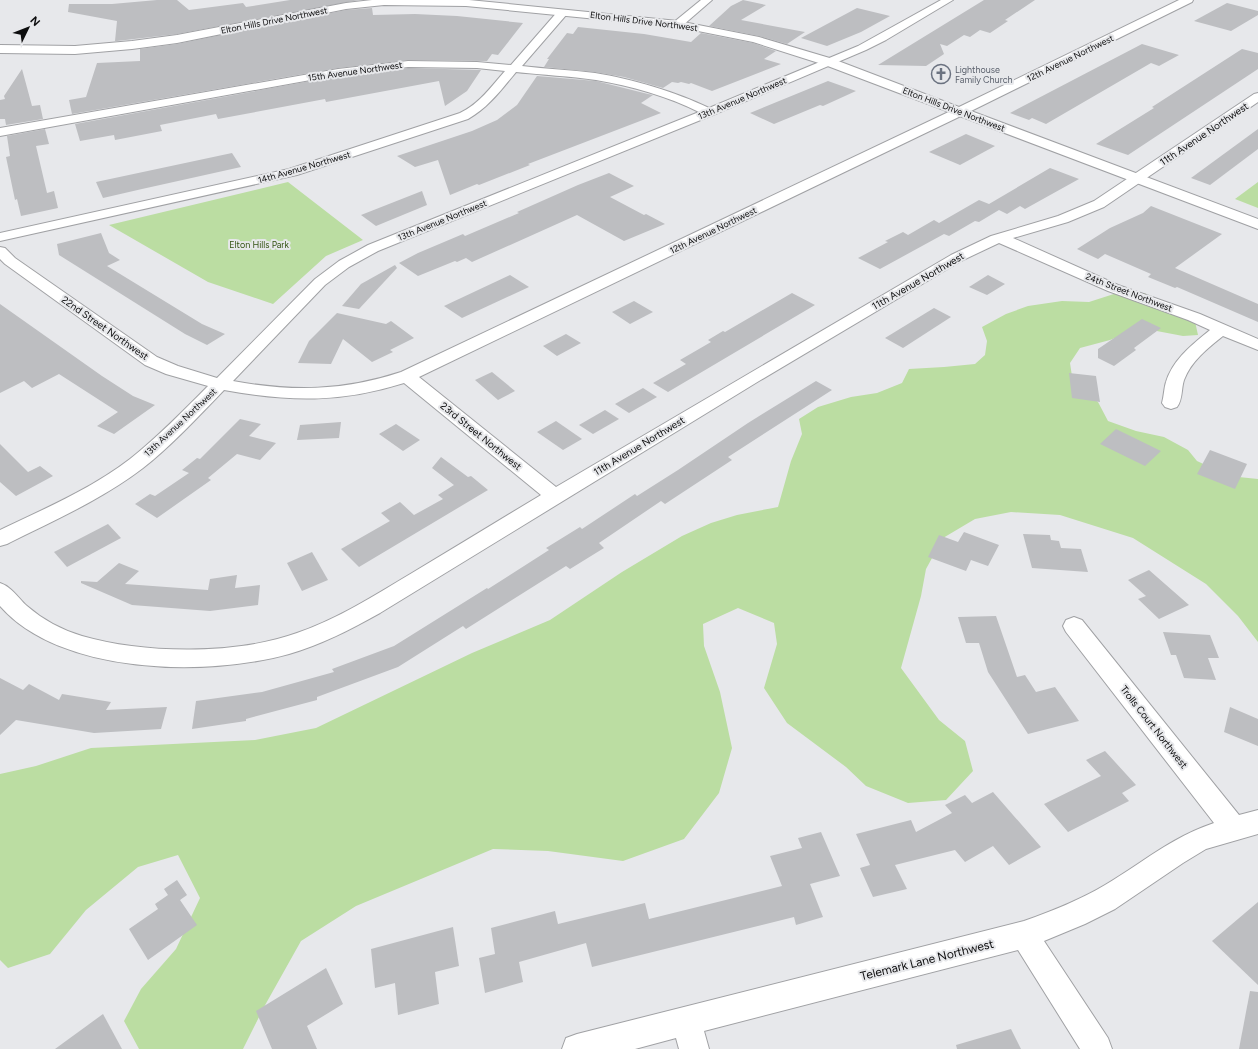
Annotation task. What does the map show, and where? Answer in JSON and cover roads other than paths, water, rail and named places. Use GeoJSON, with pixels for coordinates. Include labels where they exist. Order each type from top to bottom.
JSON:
{"type":"FeatureCollection","features":[{"type":"Feature","properties":{"kind":"main road","name":"12th Avenue Northwest"},"geometry":{"type":"LineString","coordinates":[[961,111],[1188,0]]}},
{"type":"Feature","properties":{"kind":"main road","name":"Elton Hills Drive Northwest"},"geometry":{"type":"LineString","coordinates":[[0,49],[75,50],[132,45],[177,39],[346,6],[406,1],[466,4],[563,12],[678,24],[755,39],[829,62],[1258,224]]}},
{"type":"Feature","properties":{"kind":"street"},"geometry":{"type":"LineString","coordinates":[[678,24],[707,0]]}},
{"type":"Feature","properties":{"kind":"street","name":"13th Avenue Northwest"},"geometry":{"type":"LineString","coordinates":[[0,540],[81,499],[111,481],[137,462],[190,416],[320,282],[344,264],[373,248],[829,62],[882,38],[948,0]]}},
{"type":"Feature","properties":{"kind":"street","name":"14th Avenue Northwest"},"geometry":{"type":"LineString","coordinates":[[0,236],[292,172],[454,120],[474,111],[481,106],[563,12]]}},
{"type":"Feature","properties":{"kind":"street","name":"15th Avenue Northwest"},"geometry":{"type":"LineString","coordinates":[[0,132],[365,68],[429,63],[477,65],[581,75],[626,83],[673,97],[709,112]]}},
{"type":"Feature","properties":{"kind":"street","name":"11th Avenue Northwest"},"geometry":{"type":"LineString","coordinates":[[0,592],[9,604],[30,621],[53,635],[85,647],[155,657],[199,657],[248,654],[290,645],[332,628],[368,610],[555,496],[956,258],[983,244],[1081,213],[1099,204],[1258,97]]}},
{"type":"Feature","properties":{"kind":"street","name":"12th Avenue Northwest"},"geometry":{"type":"LineString","coordinates":[[221,383],[287,392],[318,393],[350,391],[379,385],[407,376],[961,111]]}},
{"type":"Feature","properties":{"kind":"street","name":"24th Street Northwest"},"geometry":{"type":"LineString","coordinates":[[1000,238],[1113,288],[1188,315],[1258,346]]}},
{"type":"Feature","properties":{"kind":"street","name":"22nd Street Northwest"},"geometry":{"type":"LineString","coordinates":[[0,251],[10,261],[151,361],[189,376],[221,383]]}},
{"type":"Feature","properties":{"kind":"street"},"geometry":{"type":"LineString","coordinates":[[1171,403],[1175,381],[1189,358],[1220,329]]}},
{"type":"Feature","properties":{"kind":"street","name":"23rd Street Northwest"},"geometry":{"type":"LineString","coordinates":[[407,376],[555,496]]}},
{"type":"Feature","properties":{"kind":"street","name":"Trolls Court Northwest"},"geometry":{"type":"LineString","coordinates":[[1074,626],[1246,825]]}},
{"type":"Feature","properties":{"kind":"street","name":"Telemark Lane Northwest"},"geometry":{"type":"LineString","coordinates":[[577,1049],[691,1035],[1024,935],[1071,917],[1106,900],[1169,857],[1197,842],[1246,825]]}},
{"type":"Feature","properties":{"kind":"street"},"geometry":{"type":"LineString","coordinates":[[1024,935],[1097,1049]]}},
{"type":"Feature","properties":{"kind":"place","name":"Lighthouse Family Church"},"geometry":{"type":"Point","coordinates":[941,74]}},
{"type":"Feature","properties":{"kind":"park label","name":"Elton Hills Park"},"geometry":{"type":"Point","coordinates":[259,244]}}]}
